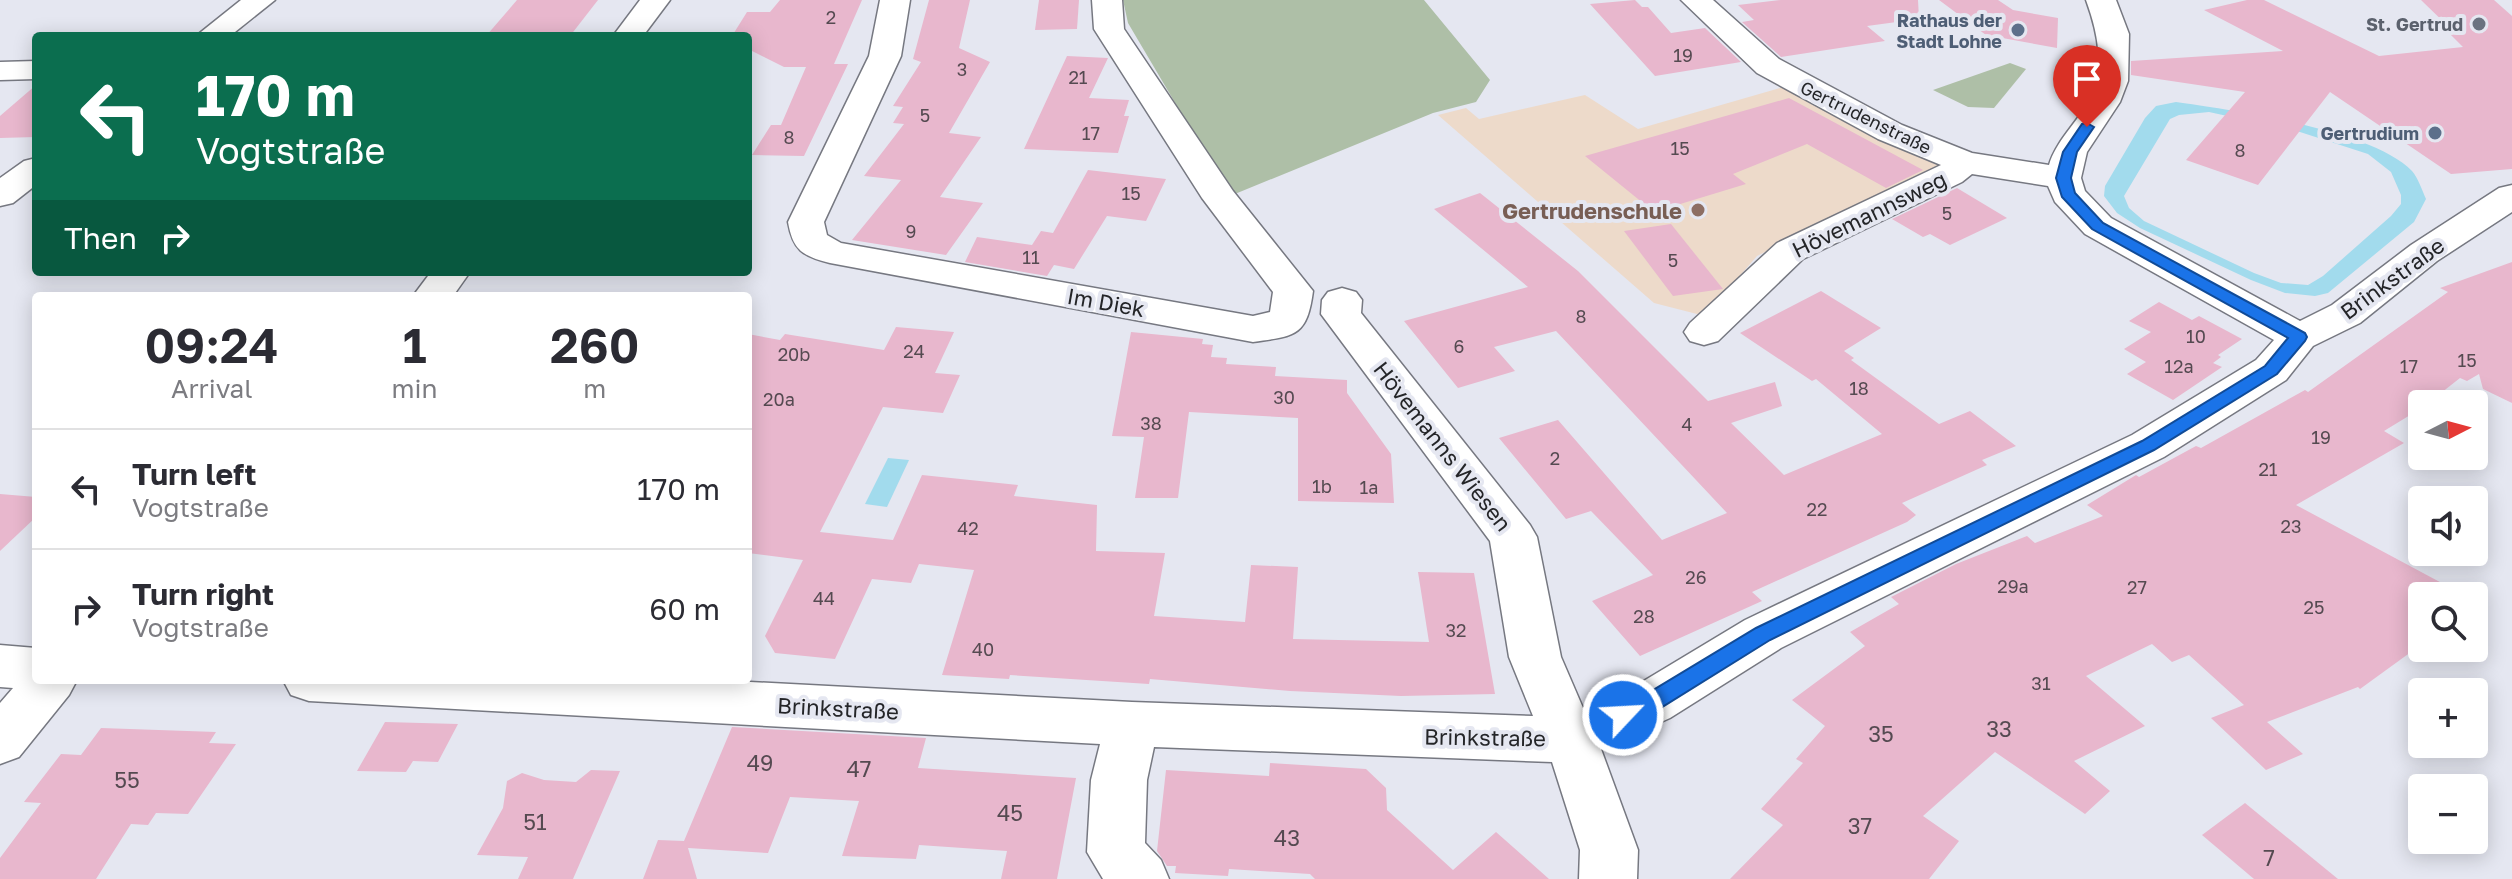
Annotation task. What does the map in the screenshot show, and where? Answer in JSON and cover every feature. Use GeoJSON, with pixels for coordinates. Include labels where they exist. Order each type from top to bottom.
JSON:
{"type":"FeatureCollection","features":[{"type":"Feature","properties":{"kind":"street"},"geometry":{"type":"LineString","coordinates":[[216,32],[260,0]]}},
{"type":"Feature","properties":{"kind":"street"},"geometry":{"type":"LineString","coordinates":[[631,32],[655,0]]}},
{"type":"Feature","properties":{"kind":"street","name":"Im Diek"},"geometry":{"type":"LineString","coordinates":[[895,0],[885,56],[806,222],[810,241],[830,252],[1253,329],[1275,326],[1289,318],[1293,291],[1220,198],[1109,29],[1107,0]]}},
{"type":"Feature","properties":{"kind":"street","name":"Gertrudenstraße"},"geometry":{"type":"LineString","coordinates":[[1696,0],[1759,58],[1804,88],[1890,132],[1964,162],[2063,178]]}},
{"type":"Feature","properties":{"kind":"street"},"geometry":{"type":"LineString","coordinates":[[2101,0],[2114,34],[2112,81],[2104,102],[2070,152],[2063,178],[2068,194],[2098,226],[2299,337]]}},
{"type":"Feature","properties":{"kind":"street"},"geometry":{"type":"LineString","coordinates":[[0,71],[32,70]]}},
{"type":"Feature","properties":{"kind":"street","name":"Hövemannsweg"},"geometry":{"type":"LineString","coordinates":[[1704,332],[1790,251],[1950,175],[1964,162]]}},
{"type":"Feature","properties":{"kind":"street"},"geometry":{"type":"LineString","coordinates":[[0,195],[32,171]]}},
{"type":"Feature","properties":{"kind":"street","name":"Brinkstraße"},"geometry":{"type":"LineString","coordinates":[[384,684],[1132,724],[1487,739],[1567,739],[1651,703],[1763,634],[2148,446],[2271,370],[2299,337],[2346,314],[2424,253],[2512,196]]}},
{"type":"Feature","properties":{"kind":"street","name":"Hövemanns Wiesen"},"geometry":{"type":"LineString","coordinates":[[1342,300],[1341,314],[1513,537],[1535,657],[1567,739],[1585,775],[1609,850],[1608,879]]}},
{"type":"Feature","properties":{"kind":"street"},"geometry":{"type":"LineString","coordinates":[[0,666],[32,669]]}},
{"type":"Feature","properties":{"kind":"street"},"geometry":{"type":"LineString","coordinates":[[0,741],[48,684]]}},
{"type":"Feature","properties":{"kind":"street"},"geometry":{"type":"LineString","coordinates":[[1132,724],[1119,780],[1116,852],[1140,879]]}},
{"type":"Feature","properties":{"kind":"shaded area","name":"Gertrudenschule"},"geometry":{"type":"Polygon","coordinates":[[[1790,85],[1939,165],[1757,256],[1710,310],[1697,314],[1654,303],[1438,115],[1466,108],[1479,119],[1585,95],[1638,129],[1790,85]]]}},
{"type":"Feature","properties":{"kind":"green space"},"geometry":{"type":"Polygon","coordinates":[[[1123,0],[1424,0],[1490,80],[1476,102],[1433,113],[1230,196],[1128,23],[1123,0]]]}},
{"type":"Feature","properties":{"kind":"green space"},"geometry":{"type":"Polygon","coordinates":[[[2010,63],[2026,69],[1994,108],[1968,107],[1933,90],[2010,63]]]}},
{"type":"Feature","properties":{"kind":"water"},"geometry":{"type":"Polygon","coordinates":[[[2176,102],[2231,110],[2301,124],[2367,144],[2412,171],[2426,199],[2414,222],[2328,293],[2315,296],[2285,293],[2140,228],[2117,213],[2104,196],[2105,186],[2145,118],[2156,106],[2176,102]],[[2209,112],[2179,115],[2170,119],[2124,196],[2129,208],[2144,221],[2254,273],[2281,283],[2308,285],[2323,276],[2391,216],[2401,204],[2401,195],[2391,172],[2368,154],[2300,132],[2209,112]]]}},
{"type":"Feature","properties":{"kind":"water"},"geometry":{"type":"Polygon","coordinates":[[[888,458],[909,460],[887,507],[865,504],[888,458]]]}},
{"type":"Feature","properties":{"kind":"building"},"geometry":{"type":"Polygon","coordinates":[[[517,0],[598,0],[573,32],[489,32],[517,0]]]}},
{"type":"Feature","properties":{"kind":"building"},"geometry":{"type":"Polygon","coordinates":[[[780,0],[862,0],[834,64],[848,64],[804,156],[752,155],[771,125],[781,125],[806,67],[784,67],[752,51],[752,32],[734,32],[747,12],[770,12],[780,0]]]}},
{"type":"Feature","properties":{"kind":"building"},"geometry":{"type":"Polygon","coordinates":[[[929,0],[970,0],[959,48],[990,62],[949,133],[981,137],[940,197],[983,203],[946,255],[852,240],[901,180],[864,176],[904,124],[893,123],[903,107],[893,106],[921,62],[913,59],[929,0]]]}},
{"type":"Feature","properties":{"kind":"building"},"geometry":{"type":"Polygon","coordinates":[[[1039,0],[1079,0],[1077,29],[1035,30],[1039,0]]]}},
{"type":"Feature","properties":{"kind":"building"},"geometry":{"type":"Polygon","coordinates":[[[1635,0],[1642,7],[1648,7],[1671,33],[1705,28],[1741,62],[1655,76],[1590,4],[1635,0]]]}},
{"type":"Feature","properties":{"kind":"building"},"geometry":{"type":"Polygon","coordinates":[[[1781,0],[1918,0],[1919,19],[1867,26],[1885,41],[1781,57],[1742,22],[1754,20],[1738,5],[1781,0]]]}},
{"type":"Feature","properties":{"kind":"building","name":"Rathaus der Stadt Lohne"},"geometry":{"type":"Polygon","coordinates":[[[1939,0],[1998,0],[2013,10],[2058,18],[2057,48],[1986,35],[1939,0]]]}},
{"type":"Feature","properties":{"kind":"building"},"geometry":{"type":"Polygon","coordinates":[[[2247,0],[2264,0],[2379,56],[2463,47],[2448,32],[2454,32],[2421,0],[2494,0],[2512,16],[2512,169],[2451,174],[2330,92],[2258,185],[2186,160],[2245,92],[2131,75],[2131,61],[2283,51],[2204,10],[2247,0]]]}},
{"type":"Feature","properties":{"kind":"building"},"geometry":{"type":"Polygon","coordinates":[[[1067,56],[1108,58],[1089,98],[1129,100],[1124,116],[1129,116],[1118,153],[1024,149],[1067,56]]]}},
{"type":"Feature","properties":{"kind":"building"},"geometry":{"type":"Polygon","coordinates":[[[32,88],[32,137],[0,138],[0,116],[32,88]]]}},
{"type":"Feature","properties":{"kind":"building","name":"Gertrudenschule"},"geometry":{"type":"Polygon","coordinates":[[[1789,98],[1923,170],[1886,188],[1807,144],[1733,174],[1746,184],[1654,212],[1585,156],[1789,98]]]}},
{"type":"Feature","properties":{"kind":"building"},"geometry":{"type":"Polygon","coordinates":[[[1088,170],[1166,179],[1146,221],[1107,216],[1074,269],[1054,265],[1047,276],[965,262],[977,237],[1032,245],[1041,231],[1053,233],[1088,170]]]}},
{"type":"Feature","properties":{"kind":"building"},"geometry":{"type":"Polygon","coordinates":[[[1957,188],[2007,218],[1950,245],[1930,234],[1923,237],[1892,219],[1957,188]]]}},
{"type":"Feature","properties":{"kind":"building"},"geometry":{"type":"Polygon","coordinates":[[[1480,193],[1578,271],[1708,401],[1775,382],[1782,406],[1731,423],[1784,475],[1882,434],[1816,379],[1812,381],[1740,333],[1821,291],[1881,328],[1844,351],[1854,358],[1851,360],[1939,424],[1970,411],[2016,446],[1982,460],[1987,465],[1902,503],[1916,515],[1907,522],[1752,592],[1762,601],[1640,656],[1592,601],[1653,575],[1591,511],[1566,519],[1499,438],[1558,420],[1662,540],[1727,513],[1556,331],[1494,347],[1515,371],[1458,388],[1404,321],[1528,287],[1434,209],[1480,193]]]}},
{"type":"Feature","properties":{"kind":"building"},"geometry":{"type":"Polygon","coordinates":[[[1671,224],[1723,289],[1673,296],[1624,231],[1671,224]]]}},
{"type":"Feature","properties":{"kind":"building"},"geometry":{"type":"Polygon","coordinates":[[[2512,262],[2512,403],[2483,389],[2479,374],[2467,381],[2460,378],[2445,390],[2408,390],[2408,416],[2384,431],[2404,443],[2296,505],[2440,582],[2408,582],[2408,654],[2360,689],[2358,687],[2267,722],[2303,754],[2266,770],[2211,718],[2244,705],[2189,655],[2172,662],[2152,644],[2086,676],[2145,726],[2074,761],[2110,791],[2085,814],[1995,752],[1923,816],[1959,841],[1929,879],[1730,879],[1783,825],[1761,809],[1803,763],[1796,759],[1825,726],[1792,700],[1865,646],[1850,632],[1899,604],[1891,597],[1956,564],[2027,536],[2035,543],[2103,516],[2087,505],[2136,475],[2139,477],[2196,446],[2201,448],[2305,390],[2308,392],[2448,292],[2440,288],[2512,262]]]}},
{"type":"Feature","properties":{"kind":"building"},"geometry":{"type":"Polygon","coordinates":[[[2159,302],[2192,320],[2199,316],[2242,339],[2218,355],[2221,357],[2213,363],[2222,367],[2173,400],[2127,374],[2146,362],[2124,349],[2151,332],[2129,321],[2159,302]]]}},
{"type":"Feature","properties":{"kind":"building"},"geometry":{"type":"Polygon","coordinates":[[[896,327],[954,332],[935,373],[960,375],[943,413],[883,407],[820,532],[893,540],[922,475],[1018,485],[1014,496],[1097,505],[1096,551],[1165,553],[1154,616],[1245,622],[1251,565],[1298,567],[1293,639],[1429,642],[1418,572],[1474,573],[1495,694],[1401,696],[1290,691],[1150,679],[1149,684],[1010,675],[1009,679],[942,675],[974,570],[919,564],[911,583],[872,579],[835,659],[775,653],[765,636],[803,560],[752,554],[752,335],[780,340],[785,334],[884,350],[896,327]]]}},
{"type":"Feature","properties":{"kind":"building"},"geometry":{"type":"Polygon","coordinates":[[[1131,332],[1203,339],[1202,344],[1213,345],[1211,357],[1227,358],[1226,364],[1276,367],[1275,376],[1347,380],[1347,393],[1391,454],[1394,503],[1298,501],[1298,418],[1189,412],[1178,498],[1135,498],[1144,437],[1112,436],[1131,332]]]}},
{"type":"Feature","properties":{"kind":"building"},"geometry":{"type":"Polygon","coordinates":[[[0,494],[32,497],[32,521],[0,551],[0,494]]]}},
{"type":"Feature","properties":{"kind":"building"},"geometry":{"type":"Polygon","coordinates":[[[385,722],[458,724],[438,762],[413,761],[406,772],[357,771],[385,722]]]}},
{"type":"Feature","properties":{"kind":"building"},"geometry":{"type":"Polygon","coordinates":[[[732,727],[926,738],[918,768],[1076,778],[1057,879],[1001,879],[1007,851],[919,845],[916,859],[842,856],[859,801],[790,797],[768,853],[688,848],[697,879],[643,879],[658,840],[684,841],[732,727]]]}},
{"type":"Feature","properties":{"kind":"building"},"geometry":{"type":"Polygon","coordinates":[[[101,728],[216,732],[209,743],[236,744],[188,814],[156,813],[148,825],[131,824],[96,879],[0,879],[0,858],[41,803],[24,802],[61,754],[81,755],[101,728]]]}},
{"type":"Feature","properties":{"kind":"building"},"geometry":{"type":"Polygon","coordinates":[[[1270,763],[1366,769],[1386,788],[1387,810],[1453,870],[1496,832],[1549,879],[1315,879],[1310,874],[1229,869],[1228,876],[1175,873],[1176,866],[1167,866],[1157,851],[1166,770],[1269,776],[1270,763]]]}},
{"type":"Feature","properties":{"kind":"building"},"geometry":{"type":"Polygon","coordinates":[[[591,770],[620,771],[573,879],[518,879],[528,857],[477,855],[503,808],[507,781],[522,773],[544,780],[576,782],[591,770]]]}},
{"type":"Feature","properties":{"kind":"building"},"geometry":{"type":"Polygon","coordinates":[[[2245,803],[2338,879],[2254,879],[2202,835],[2245,803]]]}},
{"type":"Feature","properties":{"kind":"place","name":"St. Gertrud"},"geometry":{"type":"Point","coordinates":[2479,24]}},
{"type":"Feature","properties":{"kind":"place","name":"Rathaus der Stadt Lohne"},"geometry":{"type":"Point","coordinates":[2018,30]}},
{"type":"Feature","properties":{"kind":"place","name":"Gertrudium"},"geometry":{"type":"Point","coordinates":[2435,133]}},
{"type":"Feature","properties":{"kind":"place","name":"Gertrudenschule"},"geometry":{"type":"Point","coordinates":[1698,210]}},
{"type":"Feature","properties":{"kind":"route"},"geometry":{"type":"LineString","coordinates":[[1623,715],[1651,703],[1763,634],[2148,446],[2271,370],[2299,337],[2098,226],[2068,194],[2063,178],[2070,152],[2087,127]]}}]}
